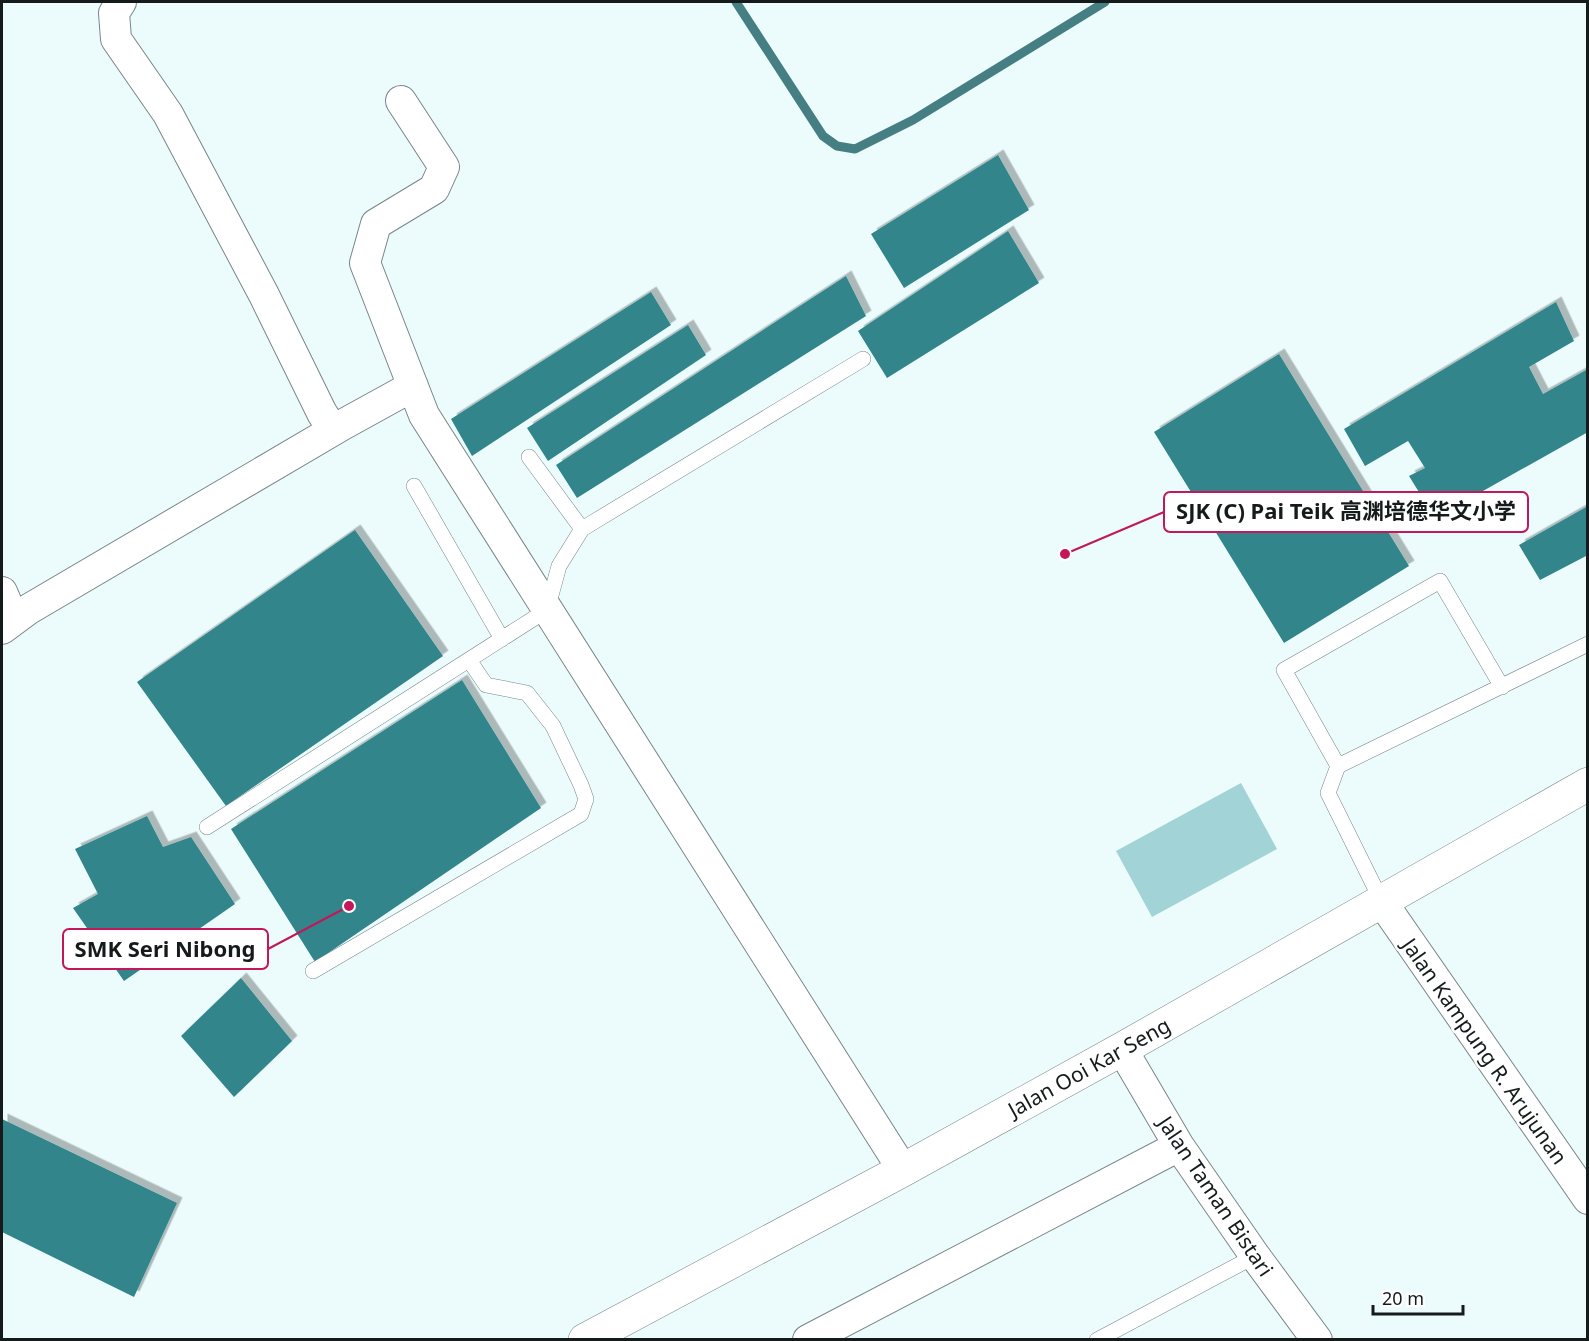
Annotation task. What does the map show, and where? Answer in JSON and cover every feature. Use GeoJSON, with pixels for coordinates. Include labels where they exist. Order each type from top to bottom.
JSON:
{"type":"FeatureCollection","features":[{"type":"Feature","properties":{"kind":"main road","name":"Jalan Ooi Kar Seng"},"geometry":{"type":"LineString","coordinates":[[585,1340],[903,1170],[1122,1049],[1587,784]]}},
{"type":"Feature","properties":{"kind":"street"},"geometry":{"type":"LineString","coordinates":[[121,2],[114,13],[116,39],[168,114],[264,295],[322,413],[333,430]]}},
{"type":"Feature","properties":{"kind":"street"},"geometry":{"type":"LineString","coordinates":[[401,101],[444,167],[434,189],[376,224],[365,263],[424,415],[903,1170]]}},
{"type":"Feature","properties":{"kind":"street"},"geometry":{"type":"LineString","coordinates":[[2,592],[8,625],[333,430],[413,386]]}},
{"type":"Feature","properties":{"kind":"street","name":"Jalan Kampung R. Arujunan"},"geometry":{"type":"LineString","coordinates":[[1382,902],[1587,1199]]}},
{"type":"Feature","properties":{"kind":"street","name":"Jalan Taman Bistari"},"geometry":{"type":"LineString","coordinates":[[1122,1049],[1179,1146],[1255,1256],[1317,1340]]}},
{"type":"Feature","properties":{"kind":"street"},"geometry":{"type":"LineString","coordinates":[[808,1340],[1179,1146]]}},
{"type":"Feature","properties":{"kind":"lane"},"geometry":{"type":"LineString","coordinates":[[207,827],[547,610],[559,566],[582,529],[863,359]]}},
{"type":"Feature","properties":{"kind":"lane"},"geometry":{"type":"LineString","coordinates":[[529,457],[582,529]]}},
{"type":"Feature","properties":{"kind":"lane"},"geometry":{"type":"LineString","coordinates":[[414,486],[502,639]]}},
{"type":"Feature","properties":{"kind":"lane"},"geometry":{"type":"LineString","coordinates":[[1338,766],[1284,670],[1440,581],[1502,687]]}},
{"type":"Feature","properties":{"kind":"lane"},"geometry":{"type":"LineString","coordinates":[[1382,902],[1328,793],[1338,766],[1587,644]]}},
{"type":"Feature","properties":{"kind":"lane"},"geometry":{"type":"LineString","coordinates":[[313,971],[581,814],[586,799],[553,726],[527,693],[486,684],[469,660]]}},
{"type":"Feature","properties":{"kind":"lane"},"geometry":{"type":"LineString","coordinates":[[1097,1340],[1255,1256]]}},
{"type":"Feature","properties":{"kind":"shaded area"},"geometry":{"type":"Polygon","coordinates":[[[1241,783],[1277,849],[1152,917],[1116,851],[1241,783]]]}},
{"type":"Feature","properties":{"kind":"building"},"geometry":{"type":"Polygon","coordinates":[[[998,155],[1029,210],[904,288],[871,234],[998,155]]]}},
{"type":"Feature","properties":{"kind":"building"},"geometry":{"type":"Polygon","coordinates":[[[1008,231],[1039,283],[887,378],[858,331],[1008,231]]]}},
{"type":"Feature","properties":{"kind":"building"},"geometry":{"type":"Polygon","coordinates":[[[846,276],[866,316],[577,498],[556,465],[846,276]]]}},
{"type":"Feature","properties":{"kind":"building"},"geometry":{"type":"Polygon","coordinates":[[[651,292],[671,325],[472,456],[451,419],[651,292]]]}},
{"type":"Feature","properties":{"kind":"building"},"geometry":{"type":"Polygon","coordinates":[[[1556,302],[1574,341],[1529,367],[1543,394],[1588,369],[1588,432],[1435,518],[1409,476],[1425,468],[1408,441],[1365,466],[1344,429],[1556,302]]]}},
{"type":"Feature","properties":{"kind":"building"},"geometry":{"type":"Polygon","coordinates":[[[688,325],[706,355],[548,461],[527,428],[688,325]]]}},
{"type":"Feature","properties":{"kind":"building"},"geometry":{"type":"Polygon","coordinates":[[[1279,354],[1409,566],[1284,643],[1154,432],[1279,354]]]}},
{"type":"Feature","properties":{"kind":"building"},"geometry":{"type":"Polygon","coordinates":[[[1588,506],[1588,555],[1540,580],[1519,545],[1588,506]]]}},
{"type":"Feature","properties":{"kind":"building"},"geometry":{"type":"Polygon","coordinates":[[[355,530],[443,656],[226,806],[137,682],[355,530]]]}},
{"type":"Feature","properties":{"kind":"building"},"geometry":{"type":"Polygon","coordinates":[[[462,680],[541,808],[315,962],[231,829],[462,680]]]}},
{"type":"Feature","properties":{"kind":"building"},"geometry":{"type":"Polygon","coordinates":[[[147,816],[163,847],[191,837],[235,904],[124,981],[73,908],[98,894],[75,849],[147,816]]]}},
{"type":"Feature","properties":{"kind":"building"},"geometry":{"type":"Polygon","coordinates":[[[241,978],[292,1041],[234,1097],[181,1036],[241,978]]]}},
{"type":"Feature","properties":{"kind":"building"},"geometry":{"type":"Polygon","coordinates":[[[2,1119],[177,1203],[134,1297],[2,1232],[2,1119]]]}},
{"type":"Feature","properties":{"kind":"waterway"},"geometry":{"type":"LineString","coordinates":[[736,2],[823,136],[837,146],[855,149],[913,120],[1105,2]]}},
{"type":"Feature","properties":{"kind":"place","name":"SJK (C) Pai Teik 高渊培德华文小学"},"geometry":{"type":"Point","coordinates":[1065,554]}},
{"type":"Feature","properties":{"kind":"place","name":"SMK Seri Nibong"},"geometry":{"type":"Point","coordinates":[349,906]}}]}
